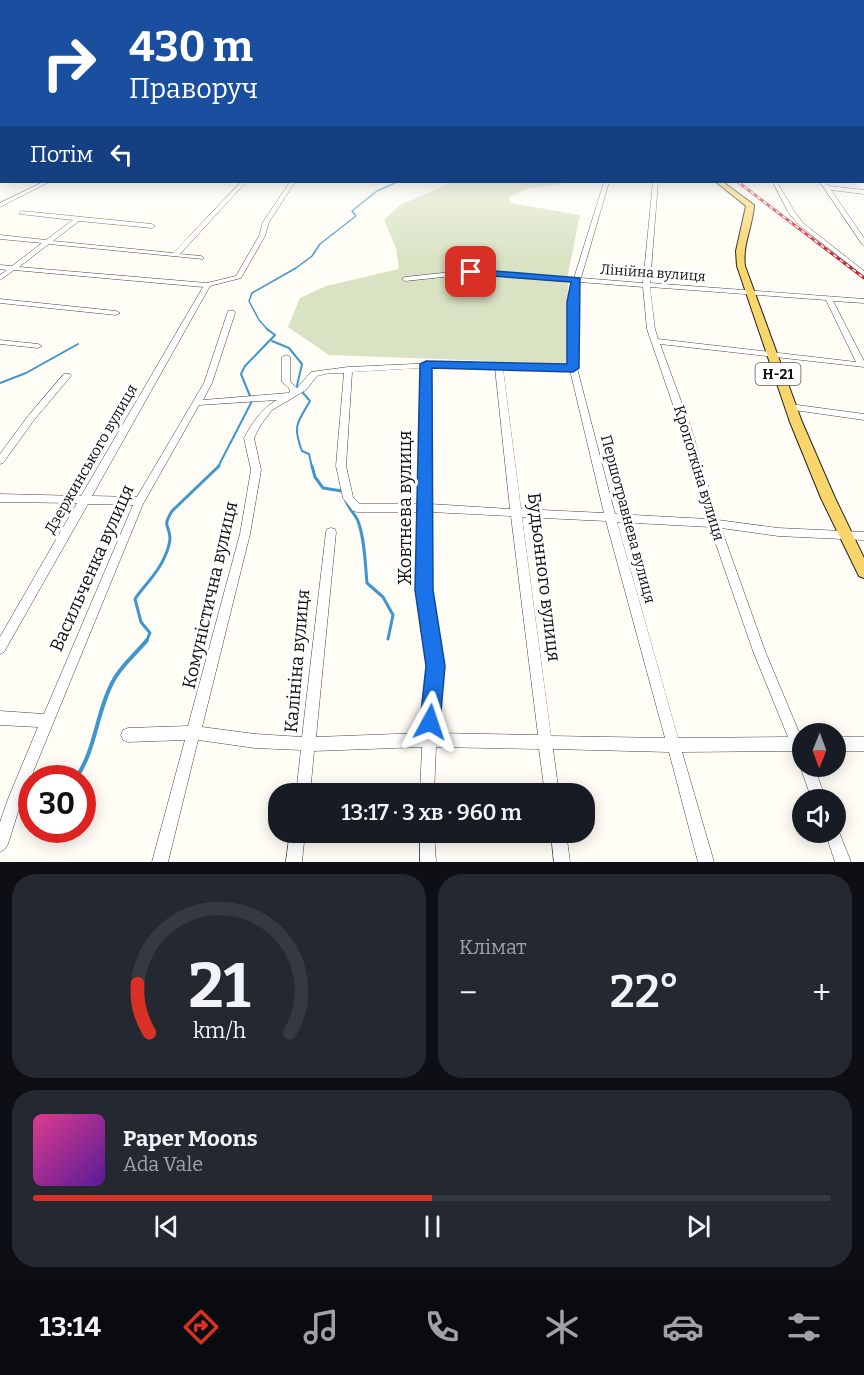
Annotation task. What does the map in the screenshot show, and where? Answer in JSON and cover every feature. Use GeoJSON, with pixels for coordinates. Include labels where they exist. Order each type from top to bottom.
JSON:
{"type":"FeatureCollection","features":[{"type":"Feature","properties":{"kind":"main road","name":"Н-21"},"geometry":{"type":"LineString","coordinates":[[720,183],[750,205],[739,259],[749,293],[790,406],[844,534],[864,572]]}},
{"type":"Feature","properties":{"kind":"street"},"geometry":{"type":"LineString","coordinates":[[0,204],[44,183]]}},
{"type":"Feature","properties":{"kind":"street"},"geometry":{"type":"LineString","coordinates":[[175,255],[242,183]]}},
{"type":"Feature","properties":{"kind":"street"},"geometry":{"type":"LineString","coordinates":[[0,267],[207,285],[239,277],[262,236],[266,222],[291,183]]}},
{"type":"Feature","properties":{"kind":"street","name":"Першотравнева вулиця"},"geometry":{"type":"LineString","coordinates":[[606,183],[577,280],[573,302],[573,368],[611,519],[706,862]]}},
{"type":"Feature","properties":{"kind":"street","name":"Кропоткіна вулиця"},"geometry":{"type":"LineString","coordinates":[[656,183],[647,255],[646,285],[651,329],[687,430],[714,523],[759,651],[792,727]]}},
{"type":"Feature","properties":{"kind":"street"},"geometry":{"type":"LineString","coordinates":[[776,183],[791,212],[801,224],[864,274]]}},
{"type":"Feature","properties":{"kind":"street"},"geometry":{"type":"LineString","coordinates":[[824,183],[864,243]]}},
{"type":"Feature","properties":{"kind":"street"},"geometry":{"type":"LineString","coordinates":[[828,189],[864,192]]}},
{"type":"Feature","properties":{"kind":"street"},"geometry":{"type":"LineString","coordinates":[[22,213],[152,226]]}},
{"type":"Feature","properties":{"kind":"street"},"geometry":{"type":"LineString","coordinates":[[0,278],[79,218]]}},
{"type":"Feature","properties":{"kind":"street"},"geometry":{"type":"LineString","coordinates":[[0,237],[201,258]]}},
{"type":"Feature","properties":{"kind":"street","name":"Лінійна вулиця"},"geometry":{"type":"LineString","coordinates":[[405,279],[471,272],[864,301]]}},
{"type":"Feature","properties":{"kind":"street","name":"Дзержинського вулиця"},"geometry":{"type":"LineString","coordinates":[[0,648],[207,285]]}},
{"type":"Feature","properties":{"kind":"street"},"geometry":{"type":"LineString","coordinates":[[829,299],[863,365]]}},
{"type":"Feature","properties":{"kind":"street"},"geometry":{"type":"LineString","coordinates":[[0,301],[116,313]]}},
{"type":"Feature","properties":{"kind":"street","name":"Васильченка вулиця"},"geometry":{"type":"LineString","coordinates":[[0,844],[46,721],[140,501],[215,366],[231,314]]}},
{"type":"Feature","properties":{"kind":"street"},"geometry":{"type":"LineString","coordinates":[[655,341],[863,365]]}},
{"type":"Feature","properties":{"kind":"street"},"geometry":{"type":"LineString","coordinates":[[0,342],[38,346]]}},
{"type":"Feature","properties":{"kind":"street"},"geometry":{"type":"LineString","coordinates":[[285,357],[286,382],[297,392]]}},
{"type":"Feature","properties":{"kind":"street","name":"Комуністична вулиця"},"geometry":{"type":"LineString","coordinates":[[160,862],[245,534],[256,470],[249,438],[269,408],[297,392],[314,374],[348,369],[426,364],[573,368]]}},
{"type":"Feature","properties":{"kind":"street","name":"Жовтнева вулиця"},"geometry":{"type":"LineString","coordinates":[[426,364],[424,590],[435,666],[427,783]]}},
{"type":"Feature","properties":{"kind":"street","name":"Будьонного вулиця"},"geometry":{"type":"LineString","coordinates":[[499,365],[550,783]]}},
{"type":"Feature","properties":{"kind":"street"},"geometry":{"type":"LineString","coordinates":[[348,369],[342,466],[348,498],[357,508],[424,508],[714,523],[778,532],[864,536]]}},
{"type":"Feature","properties":{"kind":"street"},"geometry":{"type":"LineString","coordinates":[[0,461],[31,418],[67,376]]}},
{"type":"Feature","properties":{"kind":"street"},"geometry":{"type":"LineString","coordinates":[[196,403],[297,392]]}},
{"type":"Feature","properties":{"kind":"street"},"geometry":{"type":"LineString","coordinates":[[790,406],[864,417]]}},
{"type":"Feature","properties":{"kind":"street"},"geometry":{"type":"LineString","coordinates":[[0,498],[140,501]]}},
{"type":"Feature","properties":{"kind":"street","name":"Калініна вулиця"},"geometry":{"type":"LineString","coordinates":[[304,783],[316,654],[331,532]]}},
{"type":"Feature","properties":{"kind":"street"},"geometry":{"type":"LineString","coordinates":[[0,718],[46,721]]}},
{"type":"Feature","properties":{"kind":"street"},"geometry":{"type":"LineString","coordinates":[[128,735],[195,733],[255,741],[309,744],[429,740],[792,748]]}},
{"type":"Feature","properties":{"kind":"street"},"geometry":{"type":"LineString","coordinates":[[846,744],[864,744]]}},
{"type":"Feature","properties":{"kind":"street"},"geometry":{"type":"LineString","coordinates":[[294,862],[297,843]]}},
{"type":"Feature","properties":{"kind":"street"},"geometry":{"type":"LineString","coordinates":[[428,843],[428,862]]}},
{"type":"Feature","properties":{"kind":"street"},"geometry":{"type":"LineString","coordinates":[[559,843],[562,862]]}},
{"type":"Feature","properties":{"kind":"street"},"geometry":{"type":"LineString","coordinates":[[836,843],[843,862]]}},
{"type":"Feature","properties":{"kind":"green space"},"geometry":{"type":"Polygon","coordinates":[[[451,183],[562,183],[526,189],[509,197],[510,203],[580,215],[568,274],[567,364],[329,355],[288,327],[300,298],[326,286],[399,269],[396,248],[384,220],[400,205],[451,183]]]}},
{"type":"Feature","properties":{"kind":"waterway"},"geometry":{"type":"LineString","coordinates":[[267,329],[259,320],[249,301],[252,293],[296,268],[312,256],[320,244],[356,216],[352,211],[377,191],[395,183]]}},
{"type":"Feature","properties":{"kind":"waterway"},"geometry":{"type":"LineString","coordinates":[[218,467],[252,401],[241,374],[245,366],[275,335],[267,329]]}},
{"type":"Feature","properties":{"kind":"waterway"},"geometry":{"type":"LineString","coordinates":[[272,341],[289,348],[302,364],[297,386],[310,401],[298,424],[297,435],[302,451],[309,454],[312,467]]}},
{"type":"Feature","properties":{"kind":"waterway"},"geometry":{"type":"LineString","coordinates":[[0,383],[26,373],[78,344]]}},
{"type":"Feature","properties":{"kind":"waterway"},"geometry":{"type":"LineString","coordinates":[[312,466],[315,477],[323,488],[342,491]]}},
{"type":"Feature","properties":{"kind":"waterway"},"geometry":{"type":"LineString","coordinates":[[147,640],[150,633],[141,622],[135,599],[159,568],[166,554],[170,538],[167,520],[172,511],[218,467]]}},
{"type":"Feature","properties":{"kind":"waterway"},"geometry":{"type":"LineString","coordinates":[[346,501],[357,518],[360,528],[367,583],[383,597],[393,615],[388,639]]}},
{"type":"Feature","properties":{"kind":"waterway"},"geometry":{"type":"LineString","coordinates":[[84,765],[102,707],[115,677],[147,640]]}},
{"type":"Feature","properties":{"kind":"railway"},"geometry":{"type":"LineString","coordinates":[[739,183],[864,278]]}},
{"type":"Feature","properties":{"kind":"route"},"geometry":{"type":"LineString","coordinates":[[430,722],[435,666],[424,590],[426,364],[573,368],[573,302],[577,280],[471,272]]}}]}
